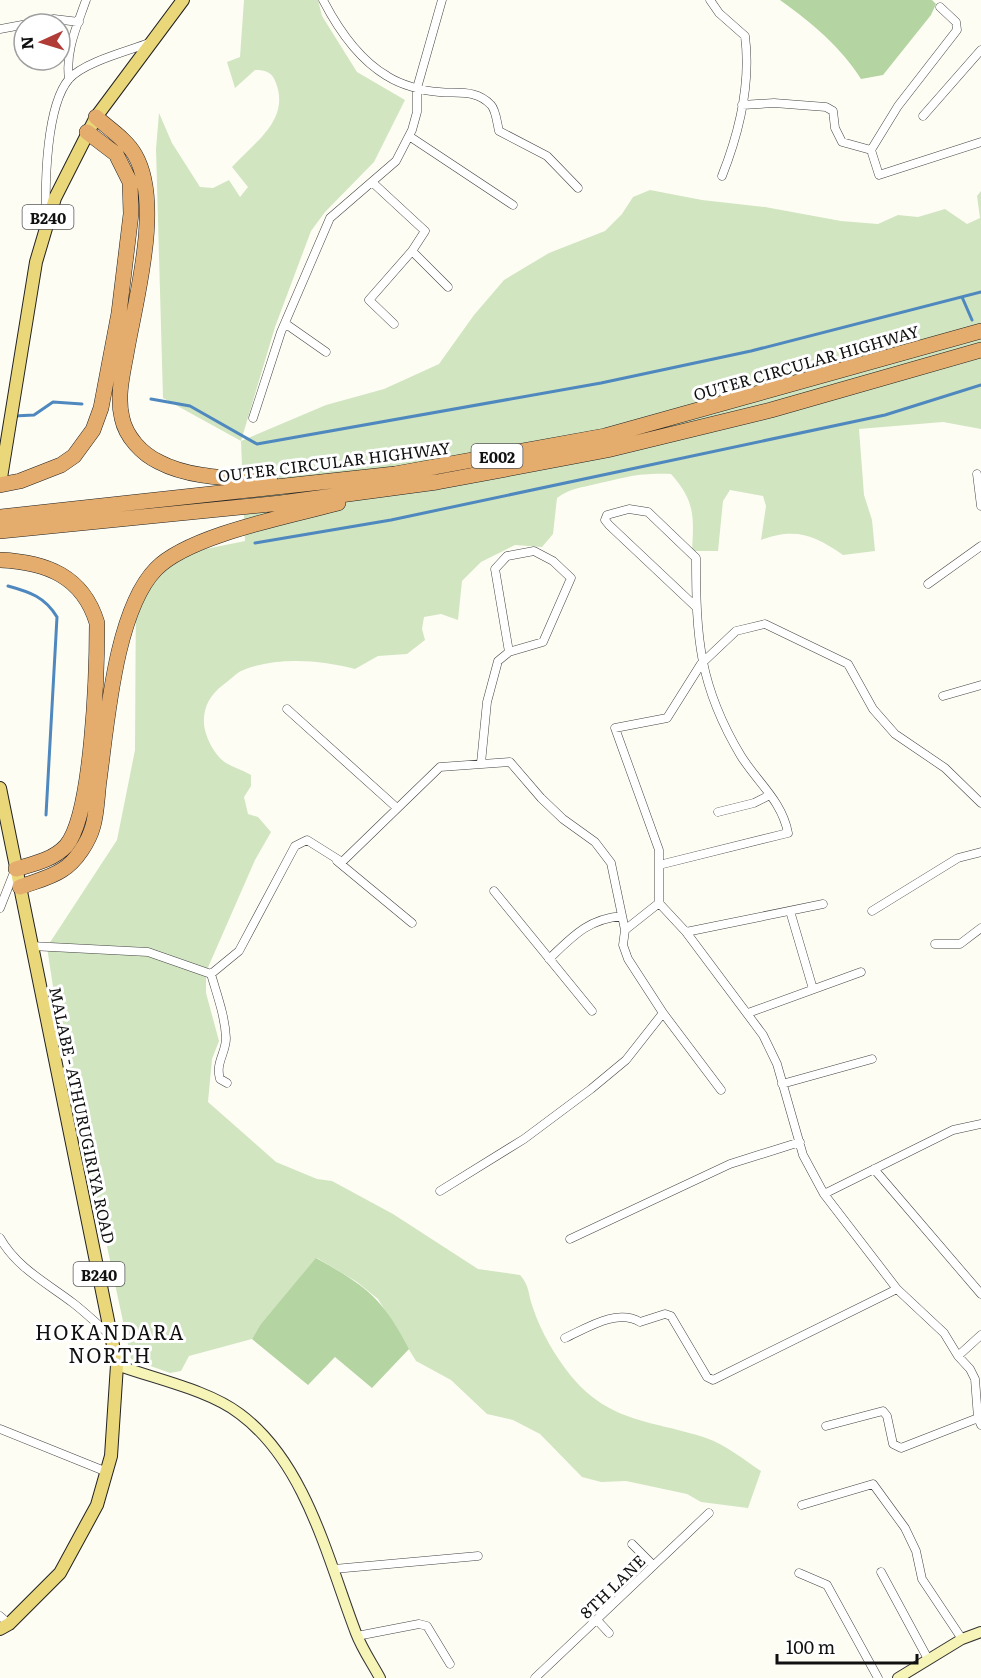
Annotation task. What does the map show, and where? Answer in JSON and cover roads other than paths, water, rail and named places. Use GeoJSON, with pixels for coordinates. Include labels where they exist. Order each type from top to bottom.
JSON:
{"type":"FeatureCollection","features":[{"type":"Feature","properties":{"kind":"highway"},"geometry":{"type":"LineString","coordinates":[[96,117],[135,154],[145,182],[145,240],[119,392],[122,420],[135,444],[158,462],[172,468],[295,484]]}},
{"type":"Feature","properties":{"kind":"highway"},"geometry":{"type":"LineString","coordinates":[[0,485],[20,481],[61,465],[74,456],[93,430],[101,408],[119,313],[130,214],[130,182],[116,154],[87,132]]}},
{"type":"Feature","properties":{"kind":"highway","name":"OUTER CIRCULAR HIGHWAY"},"geometry":{"type":"LineString","coordinates":[[0,516],[405,472],[605,436],[981,331]]}},
{"type":"Feature","properties":{"kind":"highway","name":"OUTER CIRCULAR HIGHWAY"},"geometry":{"type":"LineString","coordinates":[[0,531],[281,503],[437,482],[607,450],[771,410],[981,350]]}},
{"type":"Feature","properties":{"kind":"highway"},"geometry":{"type":"LineString","coordinates":[[20,887],[63,870],[79,854],[93,827],[108,717],[127,618],[137,595],[156,568],[184,550],[221,536],[396,487]]}},
{"type":"Feature","properties":{"kind":"highway"},"geometry":{"type":"LineString","coordinates":[[0,560],[31,562],[65,575],[82,593],[97,623],[86,790],[77,830],[55,856],[16,869]]}},
{"type":"Feature","properties":{"kind":"main road","name":"B240"},"geometry":{"type":"LineString","coordinates":[[0,485],[27,308],[46,222],[96,117],[183,0]]}},
{"type":"Feature","properties":{"kind":"main road","name":"MALABE - ATHURUGIRIYA ROAD"},"geometry":{"type":"LineString","coordinates":[[0,788],[117,1365],[111,1456],[97,1505],[60,1573],[3,1623]]}},
{"type":"Feature","properties":{"kind":"street"},"geometry":{"type":"LineString","coordinates":[[69,79],[71,40],[86,0]]}},
{"type":"Feature","properties":{"kind":"street"},"geometry":{"type":"LineString","coordinates":[[323,0],[352,48],[387,77],[417,88],[440,92],[468,92],[486,101],[493,106],[499,131],[547,156],[579,188]]}},
{"type":"Feature","properties":{"kind":"street"},"geometry":{"type":"LineString","coordinates":[[253,418],[286,324],[330,218],[396,161],[409,136],[417,112],[417,88],[442,0]]}},
{"type":"Feature","properties":{"kind":"street"},"geometry":{"type":"LineString","coordinates":[[710,0],[719,13],[745,36],[747,53],[742,105],[722,176]]}},
{"type":"Feature","properties":{"kind":"street"},"geometry":{"type":"LineString","coordinates":[[940,7],[956,22],[957,30],[898,106],[871,150],[879,176],[981,142]]}},
{"type":"Feature","properties":{"kind":"street"},"geometry":{"type":"LineString","coordinates":[[0,29],[54,19],[79,21]]}},
{"type":"Feature","properties":{"kind":"street"},"geometry":{"type":"LineString","coordinates":[[46,222],[46,165],[56,106],[69,79],[86,67],[151,42]]}},
{"type":"Feature","properties":{"kind":"street"},"geometry":{"type":"LineString","coordinates":[[923,117],[981,50]]}},
{"type":"Feature","properties":{"kind":"street"},"geometry":{"type":"LineString","coordinates":[[742,105],[774,103],[826,107],[833,111],[835,128],[842,142],[871,150]]}},
{"type":"Feature","properties":{"kind":"street"},"geometry":{"type":"LineString","coordinates":[[409,136],[513,205]]}},
{"type":"Feature","properties":{"kind":"street"},"geometry":{"type":"LineString","coordinates":[[372,182],[425,231],[412,252],[369,300],[394,324]]}},
{"type":"Feature","properties":{"kind":"street"},"geometry":{"type":"LineString","coordinates":[[412,252],[448,287]]}},
{"type":"Feature","properties":{"kind":"street"},"geometry":{"type":"LineString","coordinates":[[286,324],[326,352]]}},
{"type":"Feature","properties":{"kind":"street"},"geometry":{"type":"LineString","coordinates":[[977,474],[981,506]]}},
{"type":"Feature","properties":{"kind":"street"},"geometry":{"type":"LineString","coordinates":[[659,865],[788,833],[784,814],[742,758],[719,716],[701,664],[696,607],[696,558],[648,512],[629,509],[607,515],[605,520],[609,525],[696,607]]}},
{"type":"Feature","properties":{"kind":"street"},"geometry":{"type":"LineString","coordinates":[[928,584],[981,546]]}},
{"type":"Feature","properties":{"kind":"street"},"geometry":{"type":"LineString","coordinates":[[481,763],[487,702],[498,661],[509,652],[543,642],[571,578],[554,561],[534,551],[507,556],[495,569],[509,652]]}},
{"type":"Feature","properties":{"kind":"street"},"geometry":{"type":"LineString","coordinates":[[826,1426],[883,1411],[887,1416],[893,1444],[902,1448],[979,1421],[975,1379],[944,1333],[897,1289],[824,1194],[803,1155],[783,1084],[764,1035],[687,932],[659,903],[659,850],[615,728],[667,717],[701,664],[736,631],[765,624],[848,664],[873,709],[895,734],[945,768],[981,803]]}},
{"type":"Feature","properties":{"kind":"street"},"geometry":{"type":"LineString","coordinates":[[943,696],[981,685]]}},
{"type":"Feature","properties":{"kind":"street"},"geometry":{"type":"LineString","coordinates":[[287,709],[397,808]]}},
{"type":"Feature","properties":{"kind":"street"},"geometry":{"type":"LineString","coordinates":[[337,860],[342,862],[440,767],[510,762],[540,798],[595,842],[611,863],[625,930],[623,945],[628,959],[663,1013],[721,1090]]}},
{"type":"Feature","properties":{"kind":"street"},"geometry":{"type":"LineString","coordinates":[[718,812],[754,803],[770,795]]}},
{"type":"Feature","properties":{"kind":"street"},"geometry":{"type":"LineString","coordinates":[[211,974],[238,951],[295,846],[307,840],[337,860],[412,923]]}},
{"type":"Feature","properties":{"kind":"street"},"geometry":{"type":"LineString","coordinates":[[872,911],[958,858],[981,852]]}},
{"type":"Feature","properties":{"kind":"street"},"geometry":{"type":"LineString","coordinates":[[0,908],[3,892],[16,869]]}},
{"type":"Feature","properties":{"kind":"street"},"geometry":{"type":"LineString","coordinates":[[494,891],[592,1011]]}},
{"type":"Feature","properties":{"kind":"street"},"geometry":{"type":"LineString","coordinates":[[625,930],[659,903]]}},
{"type":"Feature","properties":{"kind":"street"},"geometry":{"type":"LineString","coordinates":[[687,932],[823,904]]}},
{"type":"Feature","properties":{"kind":"street"},"geometry":{"type":"LineString","coordinates":[[790,911],[813,989]]}},
{"type":"Feature","properties":{"kind":"street"},"geometry":{"type":"LineString","coordinates":[[549,959],[574,935],[601,918],[622,916]]}},
{"type":"Feature","properties":{"kind":"street"},"geometry":{"type":"LineString","coordinates":[[936,944],[960,944],[981,927]]}},
{"type":"Feature","properties":{"kind":"street"},"geometry":{"type":"LineString","coordinates":[[31,946],[148,952],[211,974]]}},
{"type":"Feature","properties":{"kind":"street"},"geometry":{"type":"LineString","coordinates":[[748,1013],[861,972]]}},
{"type":"Feature","properties":{"kind":"street"},"geometry":{"type":"LineString","coordinates":[[211,974],[224,1023],[226,1042],[217,1069],[220,1079],[227,1083]]}},
{"type":"Feature","properties":{"kind":"street"},"geometry":{"type":"LineString","coordinates":[[440,1191],[524,1139],[591,1089],[626,1060],[663,1013]]}},
{"type":"Feature","properties":{"kind":"street"},"geometry":{"type":"LineString","coordinates":[[783,1084],[872,1059]]}},
{"type":"Feature","properties":{"kind":"street"},"geometry":{"type":"LineString","coordinates":[[824,1194],[953,1130],[981,1124]]}},
{"type":"Feature","properties":{"kind":"street"},"geometry":{"type":"LineString","coordinates":[[570,1239],[730,1164],[800,1142]]}},
{"type":"Feature","properties":{"kind":"street"},"geometry":{"type":"LineString","coordinates":[[874,1169],[981,1294]]}},
{"type":"Feature","properties":{"kind":"street"},"geometry":{"type":"LineString","coordinates":[[0,1238],[8,1252],[31,1273],[74,1304],[111,1335]]}},
{"type":"Feature","properties":{"kind":"street"},"geometry":{"type":"LineString","coordinates":[[565,1338],[613,1318],[629,1315],[640,1322],[665,1314],[670,1316],[707,1377],[713,1380],[897,1289]]}},
{"type":"Feature","properties":{"kind":"street"},"geometry":{"type":"LineString","coordinates":[[958,1356],[981,1335]]}},
{"type":"Feature","properties":{"kind":"street"},"geometry":{"type":"LineString","coordinates":[[117,1365],[219,1401],[257,1428],[290,1471],[308,1502],[357,1636],[380,1678]]}},
{"type":"Feature","properties":{"kind":"street"},"geometry":{"type":"LineString","coordinates":[[0,1429],[107,1472]]}},
{"type":"Feature","properties":{"kind":"street"},"geometry":{"type":"LineString","coordinates":[[802,1505],[873,1484],[905,1528],[916,1551],[922,1579],[962,1639]]}},
{"type":"Feature","properties":{"kind":"street","name":"8TH LANE"},"geometry":{"type":"LineString","coordinates":[[535,1678],[709,1513]]}},
{"type":"Feature","properties":{"kind":"street"},"geometry":{"type":"LineString","coordinates":[[632,1544],[653,1565]]}},
{"type":"Feature","properties":{"kind":"street"},"geometry":{"type":"LineString","coordinates":[[334,1569],[478,1556]]}},
{"type":"Feature","properties":{"kind":"street"},"geometry":{"type":"LineString","coordinates":[[881,1572],[928,1659]]}},
{"type":"Feature","properties":{"kind":"street"},"geometry":{"type":"LineString","coordinates":[[800,1573],[827,1585],[878,1678]]}},
{"type":"Feature","properties":{"kind":"street"},"geometry":{"type":"LineString","coordinates":[[597,1620],[609,1634]]}},
{"type":"Feature","properties":{"kind":"street"},"geometry":{"type":"LineString","coordinates":[[357,1636],[419,1624],[427,1626],[450,1664]]}},
{"type":"Feature","properties":{"kind":"street"},"geometry":{"type":"LineString","coordinates":[[898,1678],[962,1639],[981,1632]]}},
{"type":"Feature","properties":{"kind":"waterway"},"geometry":{"type":"LineString","coordinates":[[151,399],[190,406],[257,444],[601,383],[751,351],[981,292]]}},
{"type":"Feature","properties":{"kind":"waterway"},"geometry":{"type":"LineString","coordinates":[[962,297],[972,320]]}},
{"type":"Feature","properties":{"kind":"waterway"},"geometry":{"type":"LineString","coordinates":[[255,543],[391,520],[885,415],[981,385]]}},
{"type":"Feature","properties":{"kind":"waterway"},"geometry":{"type":"LineString","coordinates":[[14,416],[34,415],[53,402],[82,404]]}},
{"type":"Feature","properties":{"kind":"waterway"},"geometry":{"type":"LineString","coordinates":[[8,586],[36,596],[57,617],[46,815]]}},
{"type":"Feature","properties":{"kind":"district","name":"HOKANDARA NORTH"},"geometry":{"type":"Point","coordinates":[110,1342]}}]}
